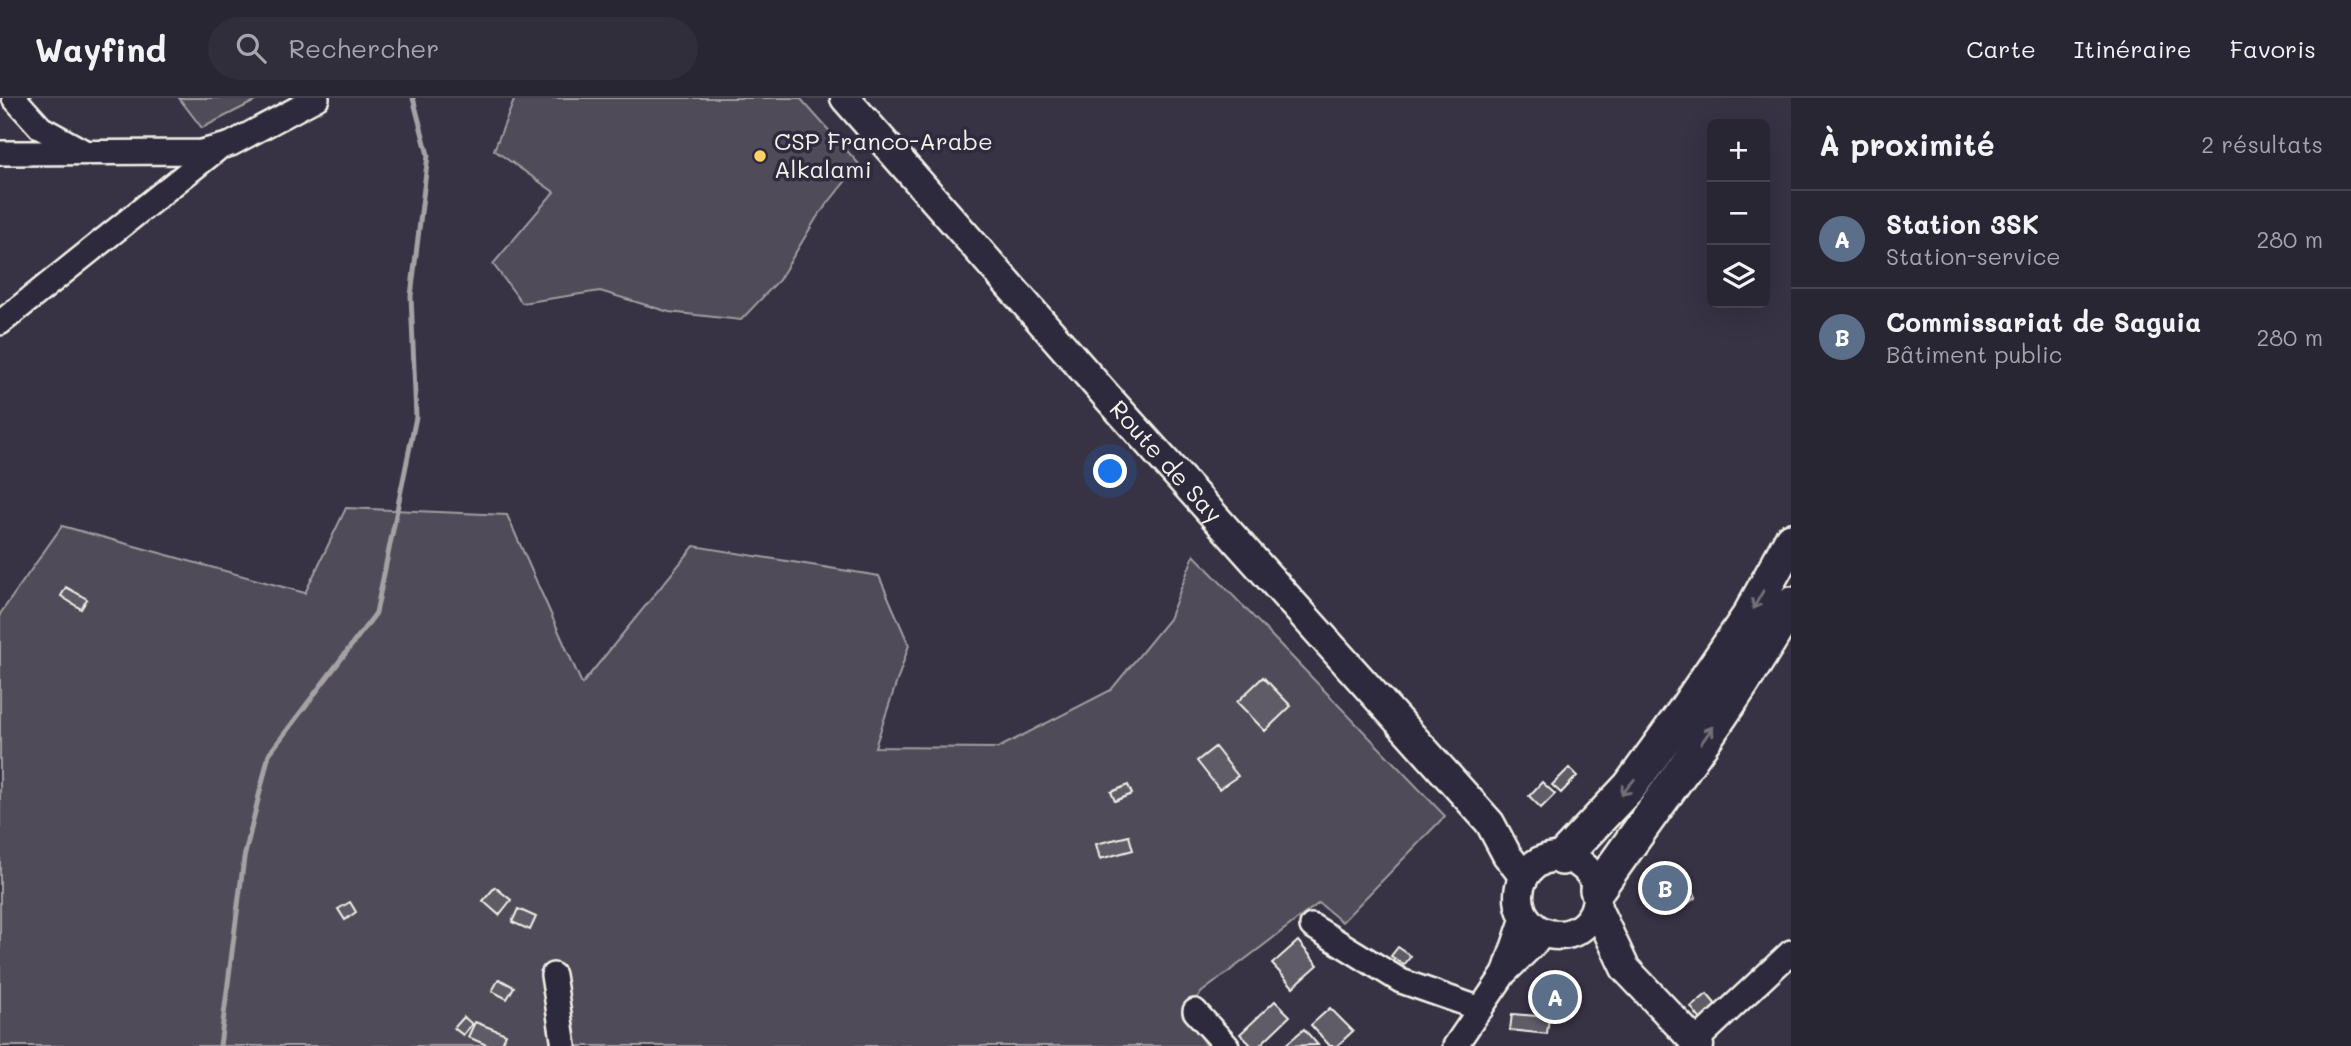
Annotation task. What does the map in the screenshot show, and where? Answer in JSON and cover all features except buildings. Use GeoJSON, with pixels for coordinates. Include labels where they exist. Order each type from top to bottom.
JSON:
{"type":"FeatureCollection","features":[{"type":"Feature","properties":{"kind":"highway"},"geometry":{"type":"LineString","coordinates":[[1557,858],[1630,786],[1684,713],[1749,617],[1791,540]]}},
{"type":"Feature","properties":{"kind":"highway"},"geometry":{"type":"LineString","coordinates":[[1596,898],[1710,731],[1791,604]]}},
{"type":"Feature","properties":{"kind":"main road","name":"Route de Say"},"geometry":{"type":"LineString","coordinates":[[857,104],[1110,400],[1490,823],[1507,855],[1524,877]]}},
{"type":"Feature","properties":{"kind":"main road","name":"Route de Say"},"geometry":{"type":"LineString","coordinates":[[1490,823],[1557,858]]}},
{"type":"Feature","properties":{"kind":"main road"},"geometry":{"type":"LineString","coordinates":[[1625,968],[1596,898],[1589,872],[1573,860],[1557,858],[1531,868],[1524,877],[1519,896],[1524,915],[1530,923],[1559,933],[1625,968],[1697,1044]]}},
{"type":"Feature","properties":{"kind":"main road"},"geometry":{"type":"LineString","coordinates":[[1559,933],[1587,923],[1596,898]]}},
{"type":"Feature","properties":{"kind":"street"},"geometry":{"type":"LineString","coordinates":[[14,98],[41,128],[83,151]]}},
{"type":"Feature","properties":{"kind":"street"},"geometry":{"type":"LineString","coordinates":[[0,153],[201,152],[241,140],[317,98]]}},
{"type":"Feature","properties":{"kind":"street"},"geometry":{"type":"LineString","coordinates":[[0,323],[218,148]]}},
{"type":"Feature","properties":{"kind":"street"},"geometry":{"type":"LineString","coordinates":[[1455,1046],[1504,974],[1524,915]]}},
{"type":"Feature","properties":{"kind":"street"},"geometry":{"type":"LineString","coordinates":[[1312,926],[1401,981],[1481,1009]]}},
{"type":"Feature","properties":{"kind":"street"},"geometry":{"type":"LineString","coordinates":[[1504,974],[1559,933]]}},
{"type":"Feature","properties":{"kind":"street"},"geometry":{"type":"LineString","coordinates":[[1697,1044],[1791,952]]}},
{"type":"Feature","properties":{"kind":"street"},"geometry":{"type":"LineString","coordinates":[[553,975],[564,1046]]}},
{"type":"Feature","properties":{"kind":"street"},"geometry":{"type":"LineString","coordinates":[[1195,1011],[1227,1046]]}},
{"type":"Feature","properties":{"kind":"shaded area"},"geometry":{"type":"Polygon","coordinates":[[[179,98],[261,98],[202,128],[179,98]]]}},
{"type":"Feature","properties":{"kind":"shaded area"},"geometry":{"type":"Polygon","coordinates":[[[515,98],[800,98],[859,164],[817,217],[779,280],[741,320],[669,312],[600,291],[522,303],[493,264],[554,192],[494,150],[515,98]]]}},
{"type":"Feature","properties":{"kind":"shaded area"},"geometry":{"type":"Polygon","coordinates":[[[346,508],[507,515],[582,684],[694,546],[879,576],[909,645],[875,747],[998,748],[1111,690],[1169,619],[1194,555],[1445,816],[1342,922],[1319,903],[1202,992],[1185,1011],[1207,1046],[0,1046],[0,614],[62,526],[305,593],[346,508]]]}},
{"type":"Feature","properties":{"kind":"waterway"},"geometry":{"type":"LineString","coordinates":[[220,1046],[244,858],[269,754],[376,613],[416,417],[411,296],[428,155],[413,98]]}},
{"type":"Feature","properties":{"kind":"place","name":"CSP Franco-Arabe Alkalami"},"geometry":{"type":"Point","coordinates":[760,156]}},
{"type":"Feature","properties":{"kind":"place","name":"Commissariat de Saguia"},"geometry":{"type":"Point","coordinates":[1665,888]}},
{"type":"Feature","properties":{"kind":"place","name":"Station 3SK"},"geometry":{"type":"Point","coordinates":[1555,997]}}]}
